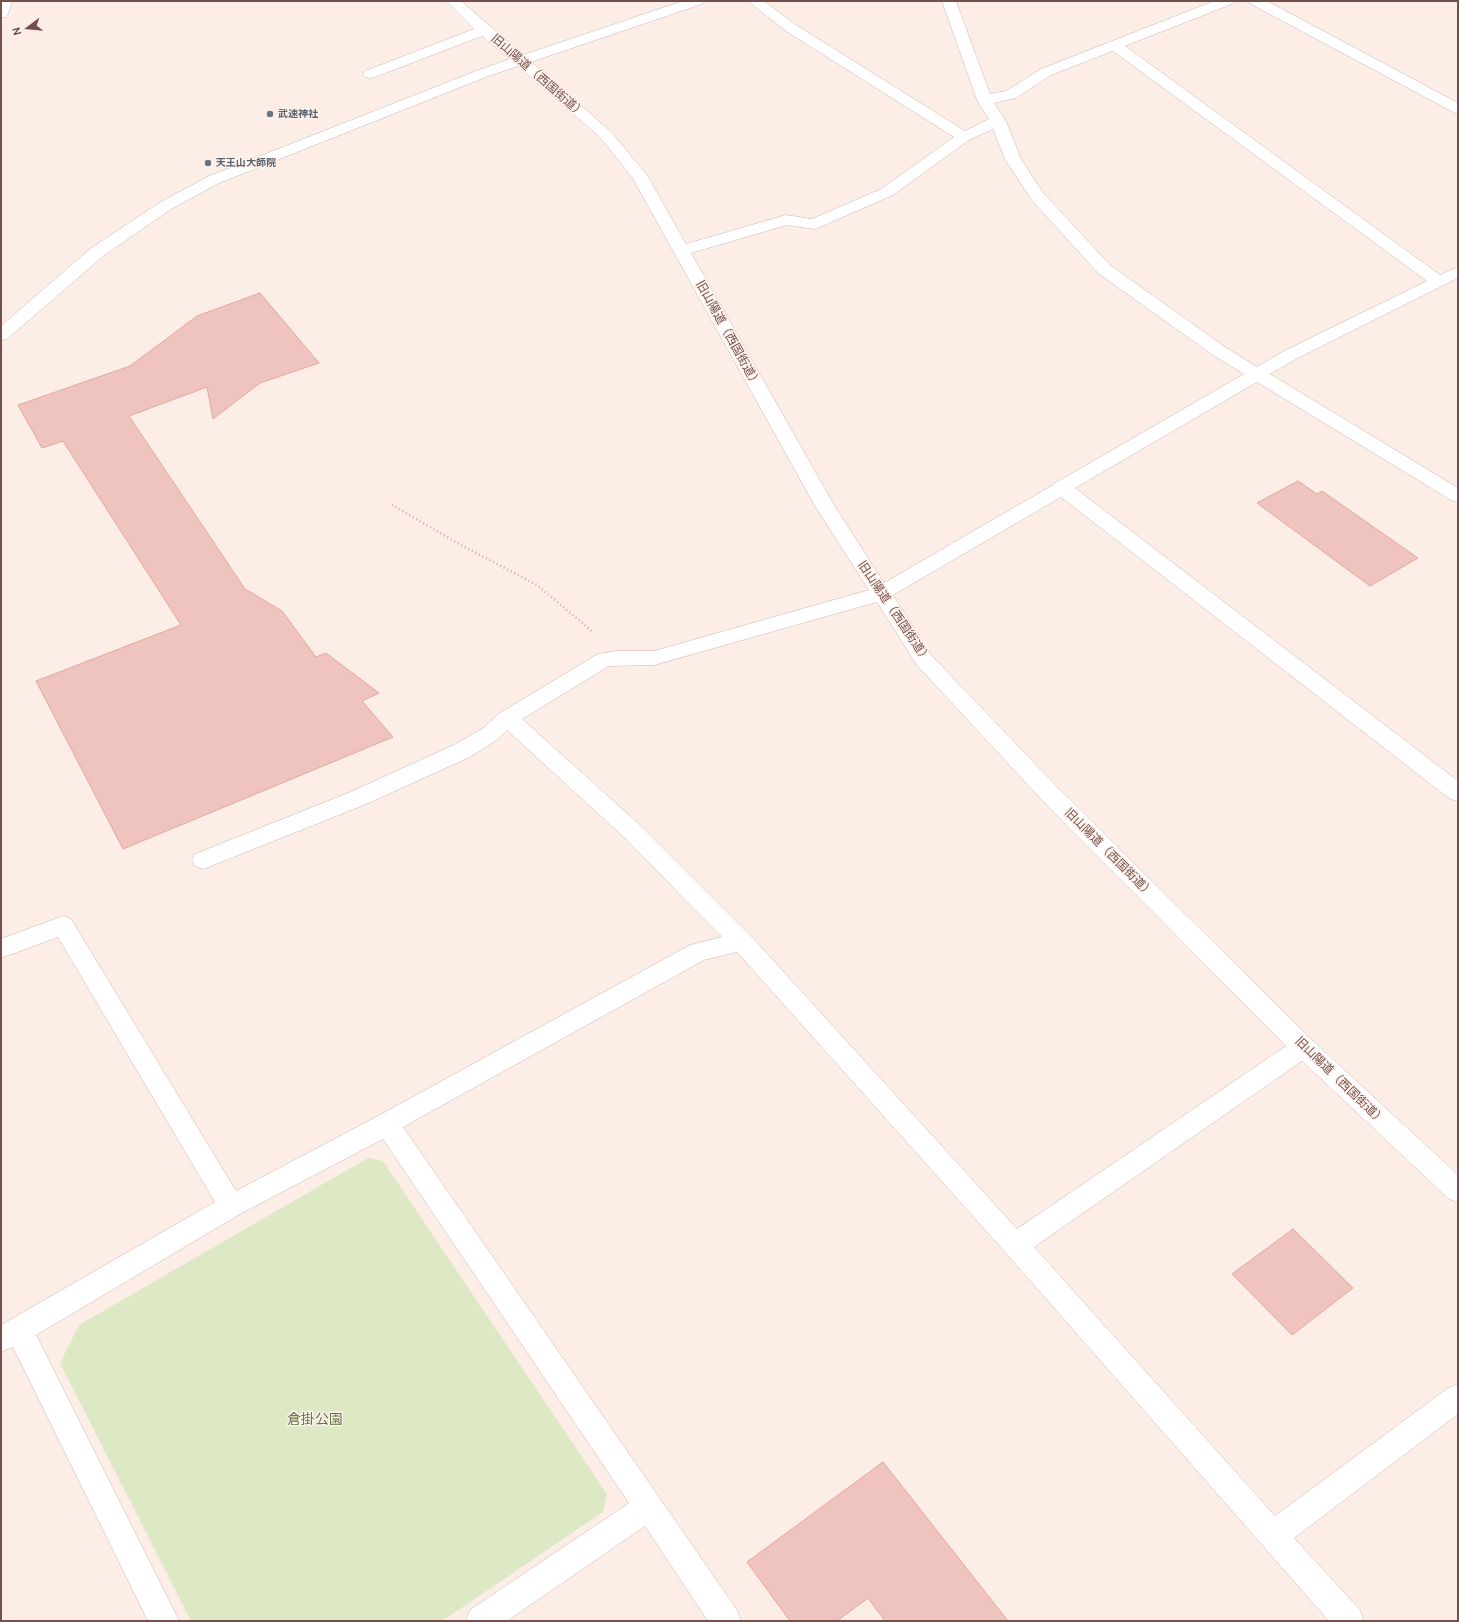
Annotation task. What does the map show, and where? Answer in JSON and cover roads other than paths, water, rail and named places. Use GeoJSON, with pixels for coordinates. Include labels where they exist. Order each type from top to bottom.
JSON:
{"type":"FeatureCollection","features":[{"type":"Feature","properties":{"kind":"street"},"geometry":{"type":"LineString","coordinates":[[1,14],[5,1]]}},
{"type":"Feature","properties":{"kind":"street","name":"旧山陽道（西国街道）"},"geometry":{"type":"LineString","coordinates":[[453,1],[520,62],[563,96],[605,134],[640,175],[825,506],[880,594],[924,660],[1049,793],[1303,1047],[1458,1191]]}},
{"type":"Feature","properties":{"kind":"street"},"geometry":{"type":"LineString","coordinates":[[1,335],[96,253],[165,206],[214,180],[454,84],[697,1]]}},
{"type":"Feature","properties":{"kind":"street"},"geometry":{"type":"LineString","coordinates":[[755,1],[791,28],[964,136]]}},
{"type":"Feature","properties":{"kind":"street"},"geometry":{"type":"LineString","coordinates":[[949,1],[986,100],[998,121],[1013,159],[1037,196],[1104,269],[1219,351],[1458,496]]}},
{"type":"Feature","properties":{"kind":"street"},"geometry":{"type":"LineString","coordinates":[[986,100],[1011,94],[1046,72],[1227,1]]}},
{"type":"Feature","properties":{"kind":"street"},"geometry":{"type":"LineString","coordinates":[[1256,1],[1458,109]]}},
{"type":"Feature","properties":{"kind":"street"},"geometry":{"type":"LineString","coordinates":[[370,74],[484,30]]}},
{"type":"Feature","properties":{"kind":"street"},"geometry":{"type":"LineString","coordinates":[[1115,46],[1439,282]]}},
{"type":"Feature","properties":{"kind":"street"},"geometry":{"type":"LineString","coordinates":[[682,251],[786,220],[814,224],[888,192],[964,136],[998,121]]}},
{"type":"Feature","properties":{"kind":"street"},"geometry":{"type":"LineString","coordinates":[[203,860],[356,799],[462,752],[490,734],[507,718],[605,659],[654,658],[880,594],[1061,487],[1290,355],[1458,272]]}},
{"type":"Feature","properties":{"kind":"street"},"geometry":{"type":"LineString","coordinates":[[1061,487],[1458,794]]}},
{"type":"Feature","properties":{"kind":"street"},"geometry":{"type":"LineString","coordinates":[[507,718],[633,832],[742,942],[1015,1245],[1349,1621]]}},
{"type":"Feature","properties":{"kind":"street"},"geometry":{"type":"LineString","coordinates":[[1,949],[63,925],[231,1206]]}},
{"type":"Feature","properties":{"kind":"street"},"geometry":{"type":"LineString","coordinates":[[164,1621],[10,1335],[231,1206],[387,1124],[698,952],[742,942]]}},
{"type":"Feature","properties":{"kind":"street"},"geometry":{"type":"LineString","coordinates":[[1015,1245],[1303,1047]]}},
{"type":"Feature","properties":{"kind":"street"},"geometry":{"type":"LineString","coordinates":[[387,1124],[726,1621]]}},
{"type":"Feature","properties":{"kind":"street"},"geometry":{"type":"LineString","coordinates":[[1273,1536],[1458,1396]]}},
{"type":"Feature","properties":{"kind":"street"},"geometry":{"type":"LineString","coordinates":[[482,1621],[648,1507]]}},
{"type":"Feature","properties":{"kind":"place","name":"武速神社"},"geometry":{"type":"Point","coordinates":[270,114]}},
{"type":"Feature","properties":{"kind":"place","name":"天王山大師院"},"geometry":{"type":"Point","coordinates":[208,163]}},
{"type":"Feature","properties":{"kind":"park label","name":"倉掛公園"},"geometry":{"type":"Point","coordinates":[315,1420]}}]}
